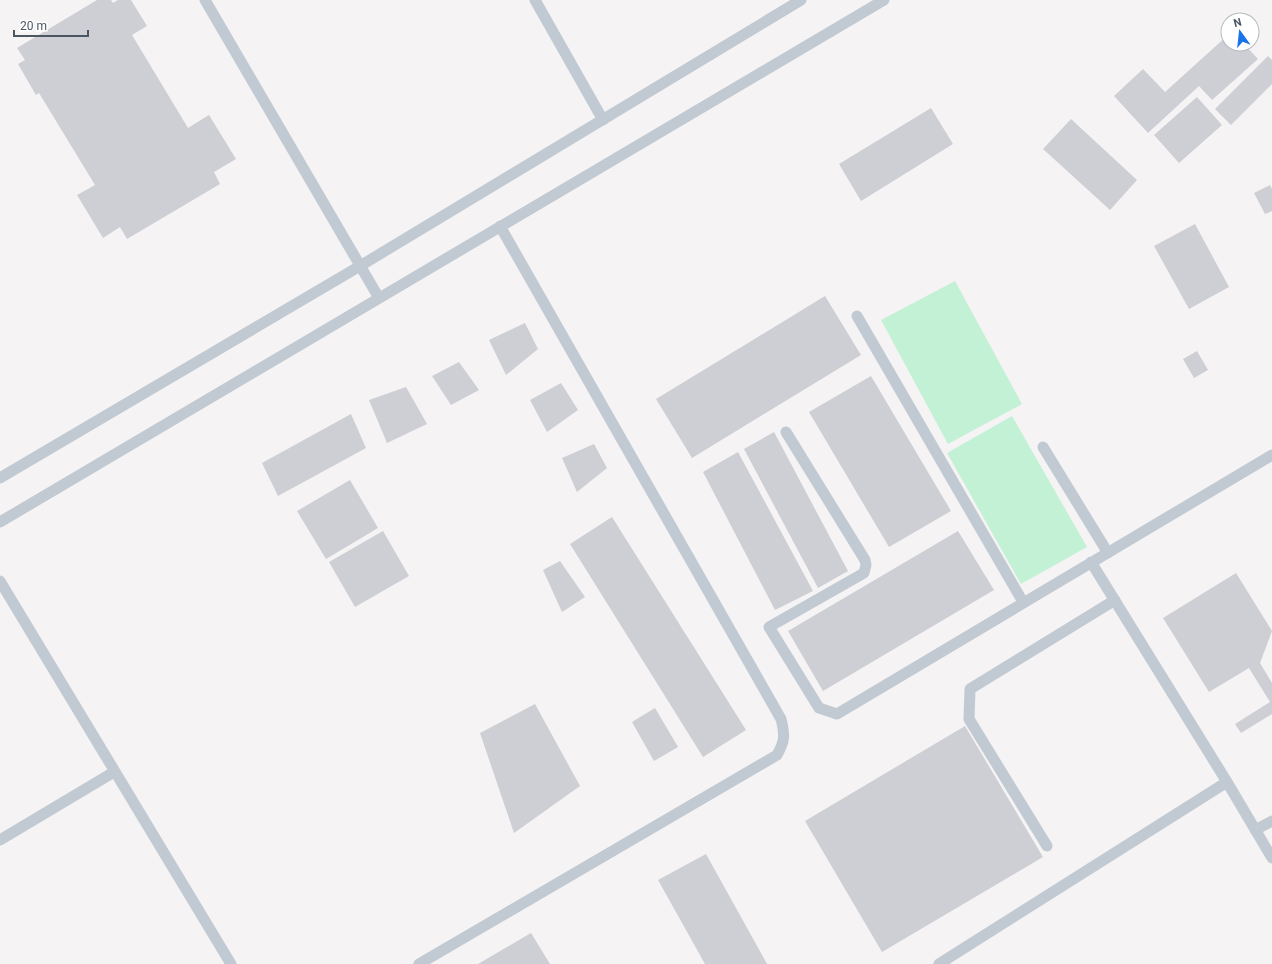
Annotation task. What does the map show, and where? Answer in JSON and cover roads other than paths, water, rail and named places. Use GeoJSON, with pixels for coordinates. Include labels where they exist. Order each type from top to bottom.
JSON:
{"type":"FeatureCollection","features":[{"type":"Feature","properties":{"kind":"lane"},"geometry":{"type":"LineString","coordinates":[[205,0],[379,298]]}},
{"type":"Feature","properties":{"kind":"lane"},"geometry":{"type":"LineString","coordinates":[[535,0],[603,120]]}},
{"type":"Feature","properties":{"kind":"lane"},"geometry":{"type":"LineString","coordinates":[[0,478],[360,266],[801,0]]}},
{"type":"Feature","properties":{"kind":"lane"},"geometry":{"type":"LineString","coordinates":[[0,522],[884,0]]}},
{"type":"Feature","properties":{"kind":"lane"},"geometry":{"type":"LineString","coordinates":[[419,964],[777,755],[783,744],[784,732],[781,719],[500,226]]}},
{"type":"Feature","properties":{"kind":"lane"},"geometry":{"type":"LineString","coordinates":[[857,316],[1023,602]]}},
{"type":"Feature","properties":{"kind":"lane"},"geometry":{"type":"LineString","coordinates":[[786,432],[865,560],[866,565],[864,573],[769,627],[819,708],[837,714],[1272,454]]}},
{"type":"Feature","properties":{"kind":"lane"},"geometry":{"type":"LineString","coordinates":[[1043,447],[1108,553]]}},
{"type":"Feature","properties":{"kind":"lane"},"geometry":{"type":"LineString","coordinates":[[1091,562],[1116,600],[1272,858]]}},
{"type":"Feature","properties":{"kind":"lane"},"geometry":{"type":"LineString","coordinates":[[0,581],[114,772],[232,964]]}},
{"type":"Feature","properties":{"kind":"lane"},"geometry":{"type":"LineString","coordinates":[[1047,846],[970,719],[970,689],[1116,600]]}},
{"type":"Feature","properties":{"kind":"lane"},"geometry":{"type":"LineString","coordinates":[[0,840],[114,772]]}},
{"type":"Feature","properties":{"kind":"lane"},"geometry":{"type":"LineString","coordinates":[[939,964],[1227,782]]}},
{"type":"Feature","properties":{"kind":"lane"},"geometry":{"type":"LineString","coordinates":[[1255,830],[1272,822]]}}]}
